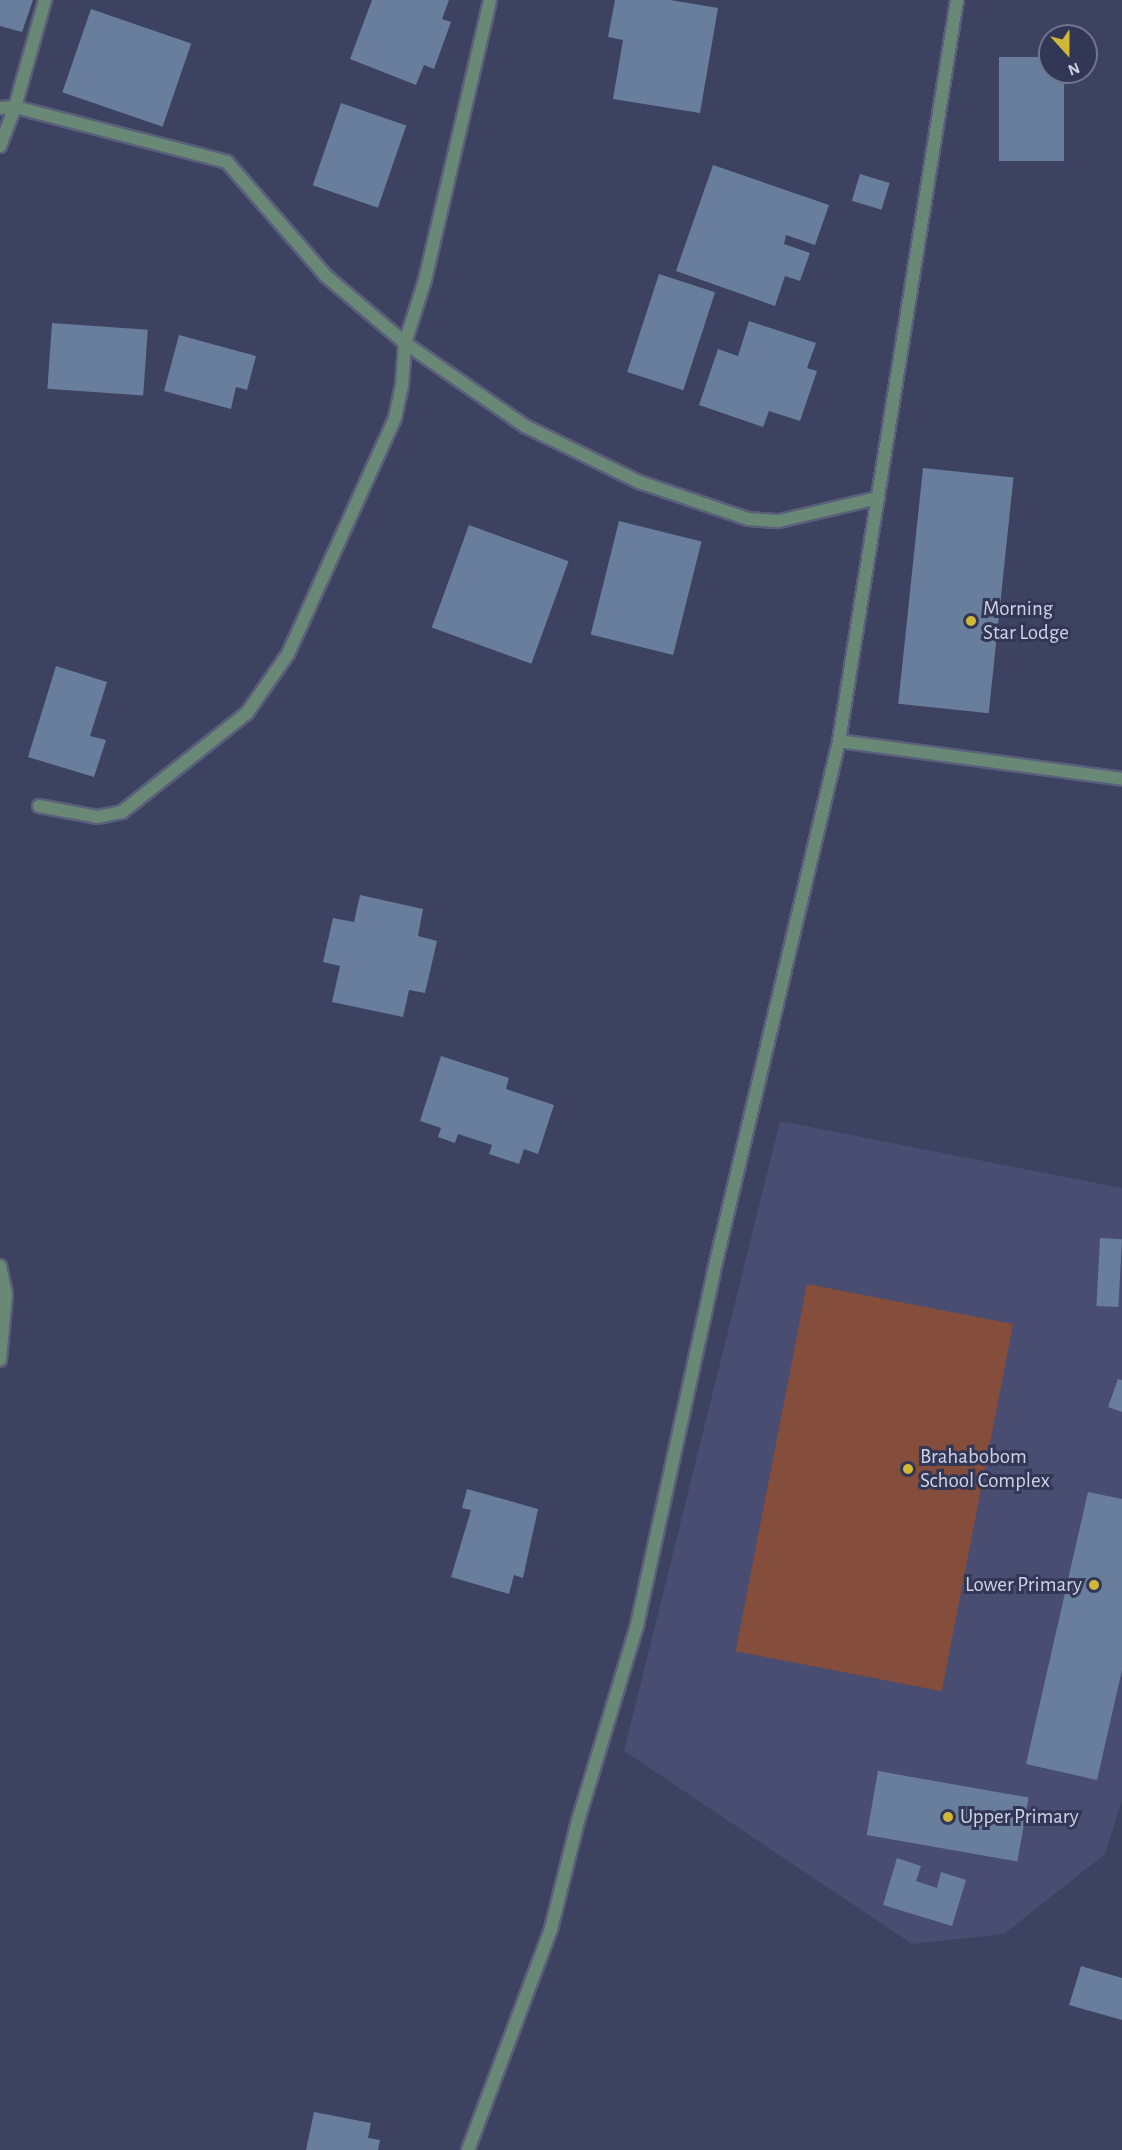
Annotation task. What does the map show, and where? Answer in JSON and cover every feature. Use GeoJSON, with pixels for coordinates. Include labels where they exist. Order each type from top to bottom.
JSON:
{"type":"FeatureCollection","features":[{"type":"Feature","properties":{"kind":"street"},"geometry":{"type":"LineString","coordinates":[[0,146],[15,107],[45,0]]}},
{"type":"Feature","properties":{"kind":"street"},"geometry":{"type":"LineString","coordinates":[[39,806],[97,817],[122,812],[247,713],[288,654],[386,445],[402,386],[405,343],[428,268],[490,0]]}},
{"type":"Feature","properties":{"kind":"street"},"geometry":{"type":"LineString","coordinates":[[468,2150],[551,1929],[578,1821],[637,1625],[713,1275],[839,741],[957,0]]}},
{"type":"Feature","properties":{"kind":"street"},"geometry":{"type":"LineString","coordinates":[[0,108],[15,107],[227,162],[327,276],[405,343],[525,426],[639,482],[704,507],[748,519],[779,521],[878,498]]}},
{"type":"Feature","properties":{"kind":"street"},"geometry":{"type":"LineString","coordinates":[[839,741],[1122,779]]}},
{"type":"Feature","properties":{"kind":"street"},"geometry":{"type":"LineString","coordinates":[[0,1266],[6,1294],[0,1360]]}},
{"type":"Feature","properties":{"kind":"shaded area","name":"Brahabobom School Complex"},"geometry":{"type":"Polygon","coordinates":[[[780,1121],[1122,1188],[1122,1800],[1105,1854],[1004,1934],[912,1944],[624,1751],[780,1121]]]}},
{"type":"Feature","properties":{"kind":"shaded area"},"geometry":{"type":"Polygon","coordinates":[[[807,1284],[1013,1324],[942,1691],[736,1651],[807,1284]]]}},
{"type":"Feature","properties":{"kind":"building"},"geometry":{"type":"Polygon","coordinates":[[[0,0],[33,0],[22,32],[0,26],[0,0]]]}},
{"type":"Feature","properties":{"kind":"building"},"geometry":{"type":"Polygon","coordinates":[[[372,0],[449,0],[442,19],[451,22],[434,69],[424,65],[416,85],[350,59],[372,0]]]}},
{"type":"Feature","properties":{"kind":"building"},"geometry":{"type":"Polygon","coordinates":[[[615,0],[670,0],[718,8],[700,113],[613,99],[623,40],[608,37],[615,0]]]}},
{"type":"Feature","properties":{"kind":"building"},"geometry":{"type":"Polygon","coordinates":[[[91,9],[191,44],[163,127],[62,92],[91,9]]]}},
{"type":"Feature","properties":{"kind":"building"},"geometry":{"type":"Polygon","coordinates":[[[999,57],[1038,57],[1038,84],[1064,84],[1064,161],[999,161],[999,57]]]}},
{"type":"Feature","properties":{"kind":"building"},"geometry":{"type":"Polygon","coordinates":[[[341,103],[406,125],[378,208],[313,185],[341,103]]]}},
{"type":"Feature","properties":{"kind":"building"},"geometry":{"type":"Polygon","coordinates":[[[713,165],[829,205],[815,245],[786,235],[784,244],[810,253],[800,281],[785,276],[775,306],[676,271],[713,165]]]}},
{"type":"Feature","properties":{"kind":"building"},"geometry":{"type":"Polygon","coordinates":[[[860,174],[890,183],[881,210],[852,201],[860,174]]]}},
{"type":"Feature","properties":{"kind":"building"},"geometry":{"type":"Polygon","coordinates":[[[659,274],[715,292],[683,390],[627,372],[659,274]]]}},
{"type":"Feature","properties":{"kind":"building"},"geometry":{"type":"Polygon","coordinates":[[[749,321],[816,343],[807,368],[817,371],[800,421],[769,411],[763,427],[699,405],[718,349],[738,356],[749,321]]]}},
{"type":"Feature","properties":{"kind":"building"},"geometry":{"type":"Polygon","coordinates":[[[52,323],[148,330],[143,396],[47,389],[52,323]]]}},
{"type":"Feature","properties":{"kind":"building"},"geometry":{"type":"Polygon","coordinates":[[[179,335],[256,356],[247,390],[236,387],[231,409],[164,391],[179,335]]]}},
{"type":"Feature","properties":{"kind":"building"},"geometry":{"type":"Polygon","coordinates":[[[923,468],[1014,478],[989,713],[898,704],[923,468]]]}},
{"type":"Feature","properties":{"kind":"building"},"geometry":{"type":"Polygon","coordinates":[[[619,521],[701,542],[673,655],[591,635],[619,521]]]}},
{"type":"Feature","properties":{"kind":"building"},"geometry":{"type":"Polygon","coordinates":[[[469,525],[569,561],[531,664],[432,627],[469,525]]]}},
{"type":"Feature","properties":{"kind":"building"},"geometry":{"type":"Polygon","coordinates":[[[56,666],[107,682],[90,736],[106,740],[94,777],[28,757],[56,666]]]}},
{"type":"Feature","properties":{"kind":"building"},"geometry":{"type":"Polygon","coordinates":[[[360,895],[423,909],[418,936],[437,941],[425,993],[409,990],[403,1017],[332,1002],[340,966],[323,962],[333,918],[354,922],[360,895]]]}},
{"type":"Feature","properties":{"kind":"building"},"geometry":{"type":"Polygon","coordinates":[[[441,1056],[509,1078],[506,1089],[554,1105],[538,1154],[524,1149],[519,1164],[489,1154],[492,1145],[458,1134],[455,1143],[438,1137],[441,1128],[420,1121],[441,1056]]]}},
{"type":"Feature","properties":{"kind":"building"},"geometry":{"type":"Polygon","coordinates":[[[1100,1238],[1122,1239],[1118,1307],[1096,1306],[1100,1238]]]}},
{"type":"Feature","properties":{"kind":"building"},"geometry":{"type":"Polygon","coordinates":[[[1118,1379],[1122,1380],[1122,1412],[1108,1407],[1118,1379]]]}},
{"type":"Feature","properties":{"kind":"building"},"geometry":{"type":"Polygon","coordinates":[[[467,1489],[538,1509],[523,1578],[514,1575],[509,1594],[451,1577],[471,1510],[462,1508],[467,1489]]]}},
{"type":"Feature","properties":{"kind":"building","name":"Lower Primary"},"geometry":{"type":"Polygon","coordinates":[[[1088,1492],[1122,1499],[1122,1670],[1097,1780],[1026,1764],[1088,1492]]]}},
{"type":"Feature","properties":{"kind":"building","name":"Upper Primary"},"geometry":{"type":"Polygon","coordinates":[[[878,1771],[1029,1798],[1017,1862],[867,1835],[878,1771]]]}},
{"type":"Feature","properties":{"kind":"building"},"geometry":{"type":"Polygon","coordinates":[[[897,1858],[921,1866],[916,1881],[937,1888],[941,1872],[966,1880],[952,1926],[883,1905],[897,1858]]]}},
{"type":"Feature","properties":{"kind":"building"},"geometry":{"type":"Polygon","coordinates":[[[1081,1966],[1122,1978],[1122,2020],[1069,2005],[1081,1966]]]}},
{"type":"Feature","properties":{"kind":"building"},"geometry":{"type":"Polygon","coordinates":[[[314,2112],[371,2123],[368,2138],[380,2140],[378,2150],[306,2150],[314,2112]]]}},
{"type":"Feature","properties":{"kind":"place","name":"Morning Star Lodge"},"geometry":{"type":"Point","coordinates":[971,621]}},
{"type":"Feature","properties":{"kind":"place","name":"Brahabobom School Complex"},"geometry":{"type":"Point","coordinates":[908,1469]}},
{"type":"Feature","properties":{"kind":"place","name":"Lower Primary"},"geometry":{"type":"Point","coordinates":[1094,1585]}},
{"type":"Feature","properties":{"kind":"place","name":"Upper Primary"},"geometry":{"type":"Point","coordinates":[948,1817]}}]}
